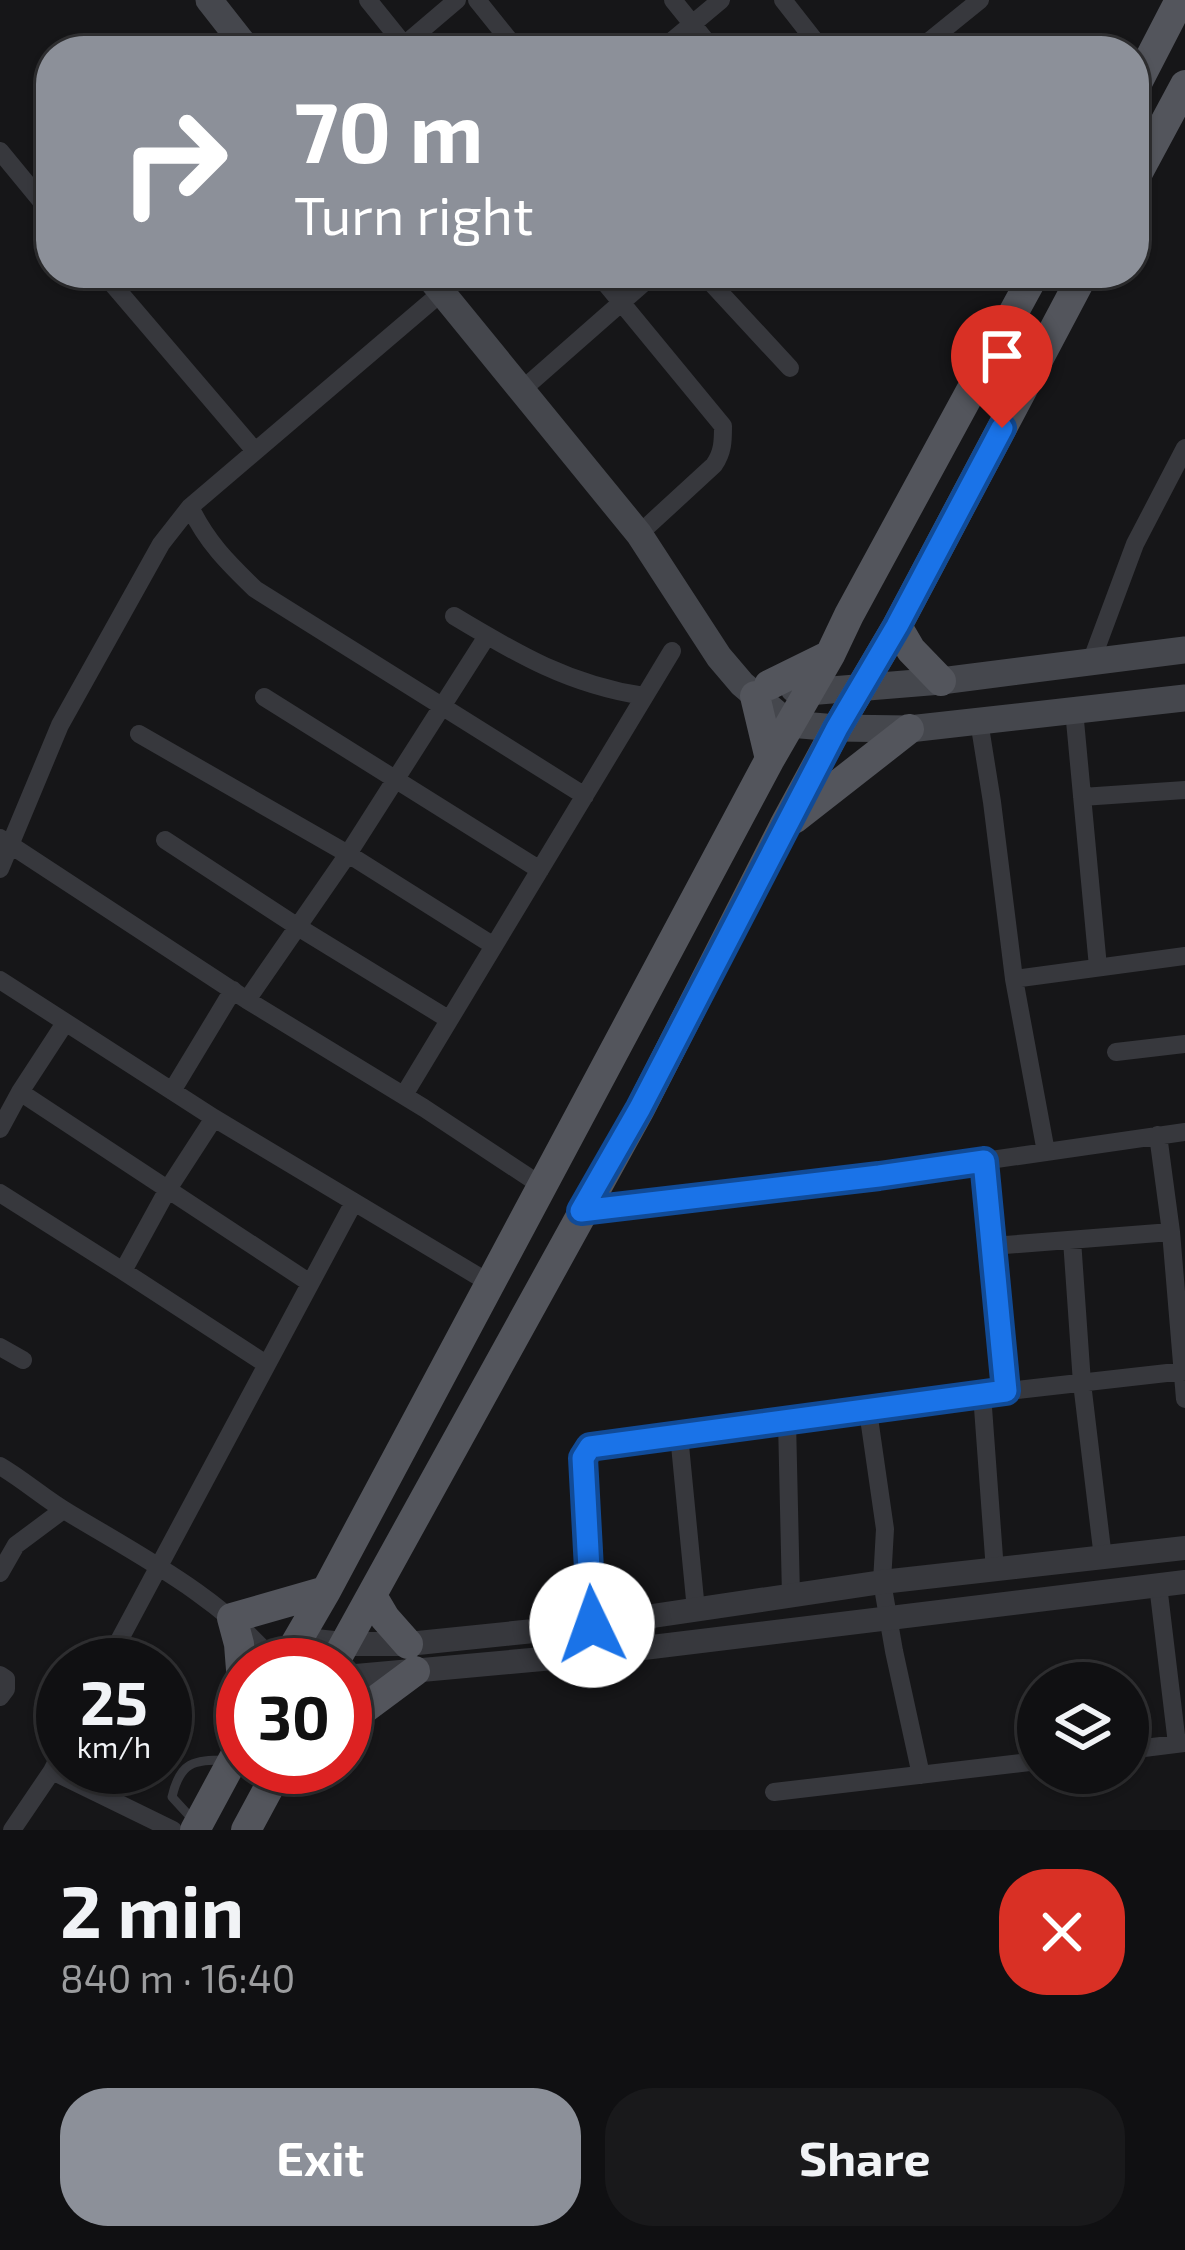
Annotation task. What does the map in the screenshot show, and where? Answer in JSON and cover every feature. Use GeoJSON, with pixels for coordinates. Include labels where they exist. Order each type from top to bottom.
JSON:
{"type":"FeatureCollection","features":[{"type":"Feature","properties":{"kind":"main road"},"geometry":{"type":"LineString","coordinates":[[209,0],[237,36]]}},
{"type":"Feature","properties":{"kind":"main road"},"geometry":{"type":"LineString","coordinates":[[1149,60],[1180,0]]}},
{"type":"Feature","properties":{"kind":"main road"},"geometry":{"type":"LineString","coordinates":[[1149,152],[1185,85]]}},
{"type":"Feature","properties":{"kind":"main road"},"geometry":{"type":"LineString","coordinates":[[437,288],[639,534],[708,642],[789,724],[909,729],[1185,698]]}},
{"type":"Feature","properties":{"kind":"main road"},"geometry":{"type":"LineString","coordinates":[[297,1638],[1027,288]]}},
{"type":"Feature","properties":{"kind":"main road"},"geometry":{"type":"LineString","coordinates":[[347,1638],[640,1108],[784,826],[897,626],[1076,288]]}},
{"type":"Feature","properties":{"kind":"main road"},"geometry":{"type":"LineString","coordinates":[[897,626],[910,650],[941,681]]}},
{"type":"Feature","properties":{"kind":"main road"},"geometry":{"type":"LineString","coordinates":[[755,688],[807,692],[941,681],[1185,650]]}},
{"type":"Feature","properties":{"kind":"main road"},"geometry":{"type":"LineString","coordinates":[[755,688],[830,655]]}},
{"type":"Feature","properties":{"kind":"main road"},"geometry":{"type":"LineString","coordinates":[[755,688],[770,759]]}},
{"type":"Feature","properties":{"kind":"main road"},"geometry":{"type":"LineString","coordinates":[[784,826],[909,729]]}},
{"type":"Feature","properties":{"kind":"main road"},"geometry":{"type":"LineString","coordinates":[[237,1638],[232,1618],[326,1591]]}},
{"type":"Feature","properties":{"kind":"main road"},"geometry":{"type":"LineString","coordinates":[[372,1596],[412,1658],[372,1697]]}},
{"type":"Feature","properties":{"kind":"main road"},"geometry":{"type":"LineString","coordinates":[[189,1828],[216,1786]]}},
{"type":"Feature","properties":{"kind":"main road"},"geometry":{"type":"LineString","coordinates":[[246,1830],[267,1794]]}},
{"type":"Feature","properties":{"kind":"street"},"geometry":{"type":"LineString","coordinates":[[368,0],[394,36]]}},
{"type":"Feature","properties":{"kind":"street"},"geometry":{"type":"LineString","coordinates":[[418,36],[457,0]]}},
{"type":"Feature","properties":{"kind":"street"},"geometry":{"type":"LineString","coordinates":[[477,0],[506,36]]}},
{"type":"Feature","properties":{"kind":"street"},"geometry":{"type":"LineString","coordinates":[[673,0],[703,36]]}},
{"type":"Feature","properties":{"kind":"street"},"geometry":{"type":"LineString","coordinates":[[677,36],[721,0]]}},
{"type":"Feature","properties":{"kind":"street"},"geometry":{"type":"LineString","coordinates":[[783,0],[811,36]]}},
{"type":"Feature","properties":{"kind":"street"},"geometry":{"type":"LineString","coordinates":[[936,36],[980,0]]}},
{"type":"Feature","properties":{"kind":"street"},"geometry":{"type":"LineString","coordinates":[[0,151],[36,195]]}},
{"type":"Feature","properties":{"kind":"street"},"geometry":{"type":"LineString","coordinates":[[116,288],[255,451]]}},
{"type":"Feature","properties":{"kind":"street"},"geometry":{"type":"LineString","coordinates":[[0,869],[6,842],[60,725],[161,544],[190,506],[428,288]]}},
{"type":"Feature","properties":{"kind":"street"},"geometry":{"type":"LineString","coordinates":[[609,288],[723,426],[723,444],[714,465],[639,534]]}},
{"type":"Feature","properties":{"kind":"street"},"geometry":{"type":"LineString","coordinates":[[523,389],[640,288]]}},
{"type":"Feature","properties":{"kind":"street"},"geometry":{"type":"LineString","coordinates":[[716,288],[790,368]]}},
{"type":"Feature","properties":{"kind":"street"},"geometry":{"type":"LineString","coordinates":[[1090,662],[1135,544],[1185,448]]}},
{"type":"Feature","properties":{"kind":"street"},"geometry":{"type":"LineString","coordinates":[[190,506],[203,534],[255,589],[585,796]]}},
{"type":"Feature","properties":{"kind":"street"},"geometry":{"type":"LineString","coordinates":[[454,616],[539,666],[613,692],[644,696]]}},
{"type":"Feature","properties":{"kind":"street"},"geometry":{"type":"LineString","coordinates":[[172,1091],[349,854],[487,636]]}},
{"type":"Feature","properties":{"kind":"street"},"geometry":{"type":"LineString","coordinates":[[404,1096],[671,651]]}},
{"type":"Feature","properties":{"kind":"street"},"geometry":{"type":"LineString","coordinates":[[264,697],[541,870]]}},
{"type":"Feature","properties":{"kind":"street"},"geometry":{"type":"LineString","coordinates":[[1074,710],[1098,968]]}},
{"type":"Feature","properties":{"kind":"street"},"geometry":{"type":"LineString","coordinates":[[979,722],[1014,979],[1046,1151]]}},
{"type":"Feature","properties":{"kind":"street"},"geometry":{"type":"LineString","coordinates":[[139,734],[349,854],[494,946]]}},
{"type":"Feature","properties":{"kind":"street"},"geometry":{"type":"LineString","coordinates":[[1082,797],[1185,790]]}},
{"type":"Feature","properties":{"kind":"street"},"geometry":{"type":"LineString","coordinates":[[165,840],[448,1019]]}},
{"type":"Feature","properties":{"kind":"street"},"geometry":{"type":"LineString","coordinates":[[6,842],[542,1186]]}},
{"type":"Feature","properties":{"kind":"street"},"geometry":{"type":"LineString","coordinates":[[1014,979],[1185,956]]}},
{"type":"Feature","properties":{"kind":"street"},"geometry":{"type":"LineString","coordinates":[[0,980],[214,1118],[491,1284]]}},
{"type":"Feature","properties":{"kind":"street"},"geometry":{"type":"LineString","coordinates":[[0,1129],[65,1023]]}},
{"type":"Feature","properties":{"kind":"street"},"geometry":{"type":"LineString","coordinates":[[1116,1052],[1185,1044]]}},
{"type":"Feature","properties":{"kind":"street"},"geometry":{"type":"LineString","coordinates":[[20,1092],[310,1282]]}},
{"type":"Feature","properties":{"kind":"street"},"geometry":{"type":"LineString","coordinates":[[123,1271],[214,1118]]}},
{"type":"Feature","properties":{"kind":"street"},"geometry":{"type":"LineString","coordinates":[[581,1211],[879,1176],[1185,1132]]}},
{"type":"Feature","properties":{"kind":"street"},"geometry":{"type":"LineString","coordinates":[[1158,1135],[1172,1232],[1185,1399]]}},
{"type":"Feature","properties":{"kind":"street"},"geometry":{"type":"LineString","coordinates":[[984,1161],[1006,1391]]}},
{"type":"Feature","properties":{"kind":"street"},"geometry":{"type":"LineString","coordinates":[[0,1193],[266,1364]]}},
{"type":"Feature","properties":{"kind":"street"},"geometry":{"type":"LineString","coordinates":[[120,1638],[354,1202]]}},
{"type":"Feature","properties":{"kind":"street"},"geometry":{"type":"LineString","coordinates":[[992,1246],[1172,1232]]}},
{"type":"Feature","properties":{"kind":"street"},"geometry":{"type":"LineString","coordinates":[[1072,1240],[1082,1383],[1103,1558]]}},
{"type":"Feature","properties":{"kind":"street"},"geometry":{"type":"LineString","coordinates":[[0,1347],[23,1360]]}},
{"type":"Feature","properties":{"kind":"street"},"geometry":{"type":"LineString","coordinates":[[592,1625],[583,1458],[590,1447],[1184,1371]]}},
{"type":"Feature","properties":{"kind":"street"},"geometry":{"type":"LineString","coordinates":[[982,1394],[995,1571]]}},
{"type":"Feature","properties":{"kind":"street"},"geometry":{"type":"LineString","coordinates":[[868,1411],[885,1529],[882,1582],[921,1774]]}},
{"type":"Feature","properties":{"kind":"street"},"geometry":{"type":"LineString","coordinates":[[787,1421],[791,1595]]}},
{"type":"Feature","properties":{"kind":"street"},"geometry":{"type":"LineString","coordinates":[[679,1435],[696,1610]]}},
{"type":"Feature","properties":{"kind":"street"},"geometry":{"type":"LineString","coordinates":[[0,1466],[158,1566],[254,1638]]}},
{"type":"Feature","properties":{"kind":"street"},"geometry":{"type":"LineString","coordinates":[[0,1573],[16,1545],[63,1510]]}},
{"type":"Feature","properties":{"kind":"street"},"geometry":{"type":"LineString","coordinates":[[372,1669],[592,1625],[791,1595],[1185,1548]]}},
{"type":"Feature","properties":{"kind":"street"},"geometry":{"type":"LineString","coordinates":[[372,1656],[586,1655],[1185,1582]]}},
{"type":"Feature","properties":{"kind":"street"},"geometry":{"type":"LineString","coordinates":[[1149,1747],[1181,1743],[1158,1585]]}},
{"type":"Feature","properties":{"kind":"street"},"geometry":{"type":"LineString","coordinates":[[0,1676],[6,1679],[0,1697]]}},
{"type":"Feature","properties":{"kind":"street"},"geometry":{"type":"LineString","coordinates":[[774,1792],[1017,1763]]}},
{"type":"Feature","properties":{"kind":"street"},"geometry":{"type":"LineString","coordinates":[[12,1830],[36,1794]]}},
{"type":"Feature","properties":{"kind":"street"},"geometry":{"type":"LineString","coordinates":[[107,1794],[189,1828]]}},
{"type":"Feature","properties":{"kind":"route"},"geometry":{"type":"LineString","coordinates":[[592,1625],[583,1458],[590,1447],[1006,1391],[984,1161],[581,1211],[1002,428]]}}]}
